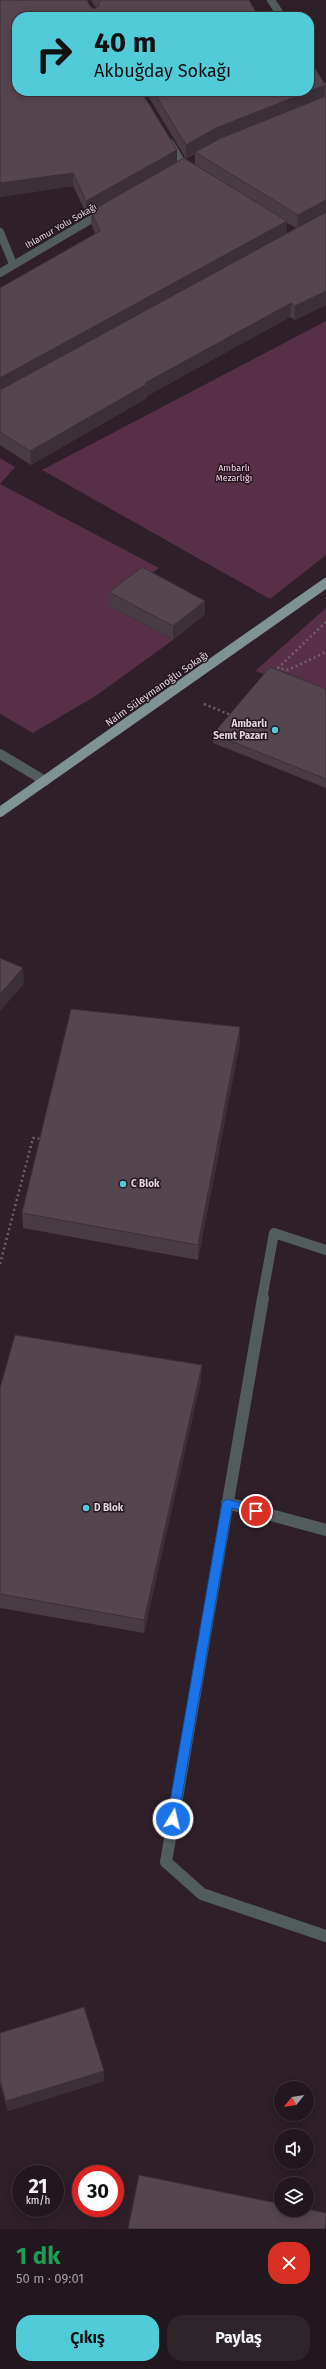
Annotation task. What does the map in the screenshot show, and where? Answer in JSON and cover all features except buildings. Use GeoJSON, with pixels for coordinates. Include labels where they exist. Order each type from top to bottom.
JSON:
{"type":"FeatureCollection","features":[{"type":"Feature","properties":{"kind":"main road","name":"Naim Süleymanoğlu Sokağı"},"geometry":{"type":"LineString","coordinates":[[0,812],[174,692],[326,583]]}},
{"type":"Feature","properties":{"kind":"street"},"geometry":{"type":"LineString","coordinates":[[271,0],[279,12]]}},
{"type":"Feature","properties":{"kind":"street"},"geometry":{"type":"LineString","coordinates":[[168,139],[184,166],[197,174]]}},
{"type":"Feature","properties":{"kind":"street","name":"Ihlamur Yolu Sokağı"},"geometry":{"type":"LineString","coordinates":[[0,273],[111,208]]}},
{"type":"Feature","properties":{"kind":"street"},"geometry":{"type":"LineString","coordinates":[[0,232],[13,264]]}},
{"type":"Feature","properties":{"kind":"street"},"geometry":{"type":"LineString","coordinates":[[0,754],[45,781]]}},
{"type":"Feature","properties":{"kind":"street"},"geometry":{"type":"LineString","coordinates":[[326,1250],[274,1233],[189,1719],[166,1862],[202,1894],[326,1936]]}},
{"type":"Feature","properties":{"kind":"street"},"geometry":{"type":"LineString","coordinates":[[227,1503],[326,1530]]}},
{"type":"Feature","properties":{"kind":"path"},"geometry":{"type":"LineString","coordinates":[[326,622],[278,668],[288,670],[326,652]]}},
{"type":"Feature","properties":{"kind":"path"},"geometry":{"type":"LineString","coordinates":[[174,692],[236,717]]}},
{"type":"Feature","properties":{"kind":"path"},"geometry":{"type":"LineString","coordinates":[[0,1264],[33,1138],[44,1139]]}},
{"type":"Feature","properties":{"kind":"green space","name":"Ambarlı Mezarlığı"},"geometry":{"type":"Polygon","coordinates":[[[326,321],[326,555],[270,599],[42,470],[326,321]]]}},
{"type":"Feature","properties":{"kind":"green space"},"geometry":{"type":"Polygon","coordinates":[[[0,458],[15,467],[0,484],[0,458]]]}},
{"type":"Feature","properties":{"kind":"green space"},"geometry":{"type":"Polygon","coordinates":[[[0,484],[159,568],[110,606],[173,640],[97,695],[33,733],[0,714],[0,484]]]}},
{"type":"Feature","properties":{"kind":"green space"},"geometry":{"type":"Polygon","coordinates":[[[326,608],[326,694],[255,671],[326,608]]]}},
{"type":"Feature","properties":{"kind":"place","name":"Ambarlı Semt Pazarı"},"geometry":{"type":"Point","coordinates":[275,730]}},
{"type":"Feature","properties":{"kind":"place","name":"C Blok"},"geometry":{"type":"Point","coordinates":[123,1184]}},
{"type":"Feature","properties":{"kind":"place","name":"D Blok"},"geometry":{"type":"Point","coordinates":[86,1508]}},
{"type":"Feature","properties":{"kind":"route"},"geometry":{"type":"LineString","coordinates":[[173,1819],[227,1503],[256,1511]]}}]}
